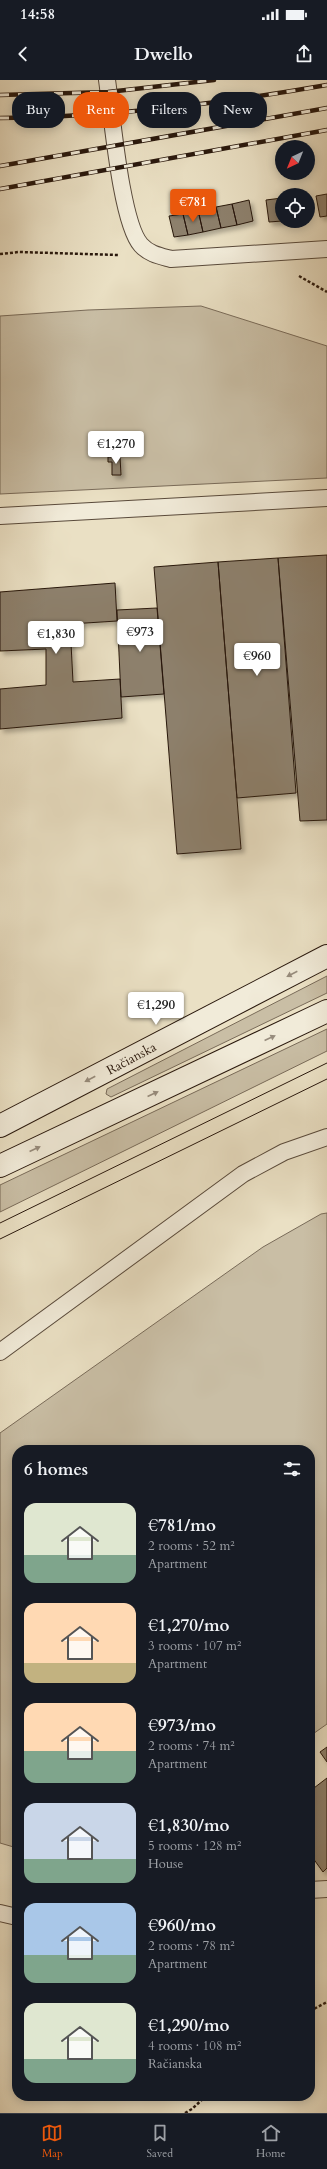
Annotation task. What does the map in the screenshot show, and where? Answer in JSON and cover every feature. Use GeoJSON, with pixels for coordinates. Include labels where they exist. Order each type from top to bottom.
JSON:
{"type":"FeatureCollection","features":[{"type":"Feature","properties":{"kind":"main road","name":"Račianska"},"geometry":{"type":"LineString","coordinates":[[0,1126],[327,956]]}},
{"type":"Feature","properties":{"kind":"main road"},"geometry":{"type":"LineString","coordinates":[[0,1166],[327,1012]]}},
{"type":"Feature","properties":{"kind":"lane"},"geometry":{"type":"LineString","coordinates":[[107,80],[128,216],[140,244],[149,252],[171,259],[327,249]]}},
{"type":"Feature","properties":{"kind":"lane"},"geometry":{"type":"LineString","coordinates":[[0,516],[327,498]]}},
{"type":"Feature","properties":{"kind":"lane"},"geometry":{"type":"LineString","coordinates":[[0,1352],[243,1174],[284,1152],[327,1137]]}},
{"type":"Feature","properties":{"kind":"lane"},"geometry":{"type":"LineString","coordinates":[[315,1890],[327,1889]]}},
{"type":"Feature","properties":{"kind":"lane"},"geometry":{"type":"LineString","coordinates":[[0,1913],[12,1916]]}},
{"type":"Feature","properties":{"kind":"path"},"geometry":{"type":"LineString","coordinates":[[0,254],[19,252],[120,256]]}},
{"type":"Feature","properties":{"kind":"path"},"geometry":{"type":"LineString","coordinates":[[315,2008],[327,2002]]}},
{"type":"Feature","properties":{"kind":"path"},"geometry":{"type":"LineString","coordinates":[[185,2113],[201,2101]]}},
{"type":"Feature","properties":{"kind":"shaded area"},"geometry":{"type":"Polygon","coordinates":[[[201,306],[327,346],[327,478],[0,494],[0,316],[88,310],[201,306]]]}},
{"type":"Feature","properties":{"kind":"shaded area"},"geometry":{"type":"Polygon","coordinates":[[[327,976],[327,993],[111,1097],[106,1094],[107,1089],[327,976]]]}},
{"type":"Feature","properties":{"kind":"shaded area"},"geometry":{"type":"Polygon","coordinates":[[[327,1029],[327,1051],[0,1212],[0,1185],[327,1029]]]}},
{"type":"Feature","properties":{"kind":"shaded area"},"geometry":{"type":"Polygon","coordinates":[[[327,1213],[327,1724],[315,1732],[315,1445],[12,1445],[12,1847],[0,1843],[0,1433],[263,1247],[321,1214],[327,1213]]]}},
{"type":"Feature","properties":{"kind":"building"},"geometry":{"type":"Polygon","coordinates":[[[327,194],[327,216],[320,217],[316,196],[327,194]]]}},
{"type":"Feature","properties":{"kind":"building"},"geometry":{"type":"Polygon","coordinates":[[[275,199],[275,222],[269,222],[266,200],[275,199]]]}},
{"type":"Feature","properties":{"kind":"building"},"geometry":{"type":"Polygon","coordinates":[[[249,200],[253,221],[237,225],[232,204],[249,200]]]}},
{"type":"Feature","properties":{"kind":"building"},"geometry":{"type":"Polygon","coordinates":[[[232,204],[237,225],[221,228],[216,207],[232,204]]]}},
{"type":"Feature","properties":{"kind":"building"},"geometry":{"type":"Polygon","coordinates":[[[216,207],[221,228],[203,232],[198,210],[216,207]]]}},
{"type":"Feature","properties":{"kind":"building"},"geometry":{"type":"Polygon","coordinates":[[[198,210],[203,232],[188,235],[183,214],[198,210]]]}},
{"type":"Feature","properties":{"kind":"building"},"geometry":{"type":"Polygon","coordinates":[[[183,214],[188,235],[174,237],[169,216],[183,214]]]}},
{"type":"Feature","properties":{"kind":"building"},"geometry":{"type":"Polygon","coordinates":[[[108,457],[120,457],[121,475],[112,475],[112,462],[108,462],[108,457]]]}},
{"type":"Feature","properties":{"kind":"building"},"geometry":{"type":"Polygon","coordinates":[[[327,555],[327,820],[300,821],[278,558],[327,555]]]}},
{"type":"Feature","properties":{"kind":"building"},"geometry":{"type":"Polygon","coordinates":[[[278,558],[296,793],[237,798],[218,562],[278,558]]]}},
{"type":"Feature","properties":{"kind":"building"},"geometry":{"type":"Polygon","coordinates":[[[218,562],[241,849],[177,854],[154,567],[218,562]]]}},
{"type":"Feature","properties":{"kind":"building"},"geometry":{"type":"Polygon","coordinates":[[[115,583],[117,621],[70,624],[73,682],[120,679],[122,718],[0,729],[0,689],[46,685],[46,649],[0,651],[0,592],[115,583]]]}},
{"type":"Feature","properties":{"kind":"building"},"geometry":{"type":"Polygon","coordinates":[[[157,608],[164,694],[121,697],[117,610],[157,608]]]}},
{"type":"Feature","properties":{"kind":"building"},"geometry":{"type":"Polygon","coordinates":[[[327,1747],[327,1762],[320,1752],[327,1747]]]}},
{"type":"Feature","properties":{"kind":"building"},"geometry":{"type":"Polygon","coordinates":[[[327,1778],[327,1868],[323,1872],[315,1861],[315,1787],[327,1778]]]}},
{"type":"Feature","properties":{"kind":"tram line"},"geometry":{"type":"LineString","coordinates":[[0,1223],[327,1063]]}},
{"type":"Feature","properties":{"kind":"tram line"},"geometry":{"type":"LineString","coordinates":[[0,1239],[327,1079]]}},
{"type":"Feature","properties":{"kind":"railway"},"geometry":{"type":"LineString","coordinates":[[0,95],[108,92],[214,80]]}},
{"type":"Feature","properties":{"kind":"railway"},"geometry":{"type":"LineString","coordinates":[[0,118],[82,115],[205,104],[327,85]]}},
{"type":"Feature","properties":{"kind":"railway"},"geometry":{"type":"LineString","coordinates":[[0,166],[327,108]]}},
{"type":"Feature","properties":{"kind":"railway"},"geometry":{"type":"LineString","coordinates":[[0,189],[327,130]]}}]}
